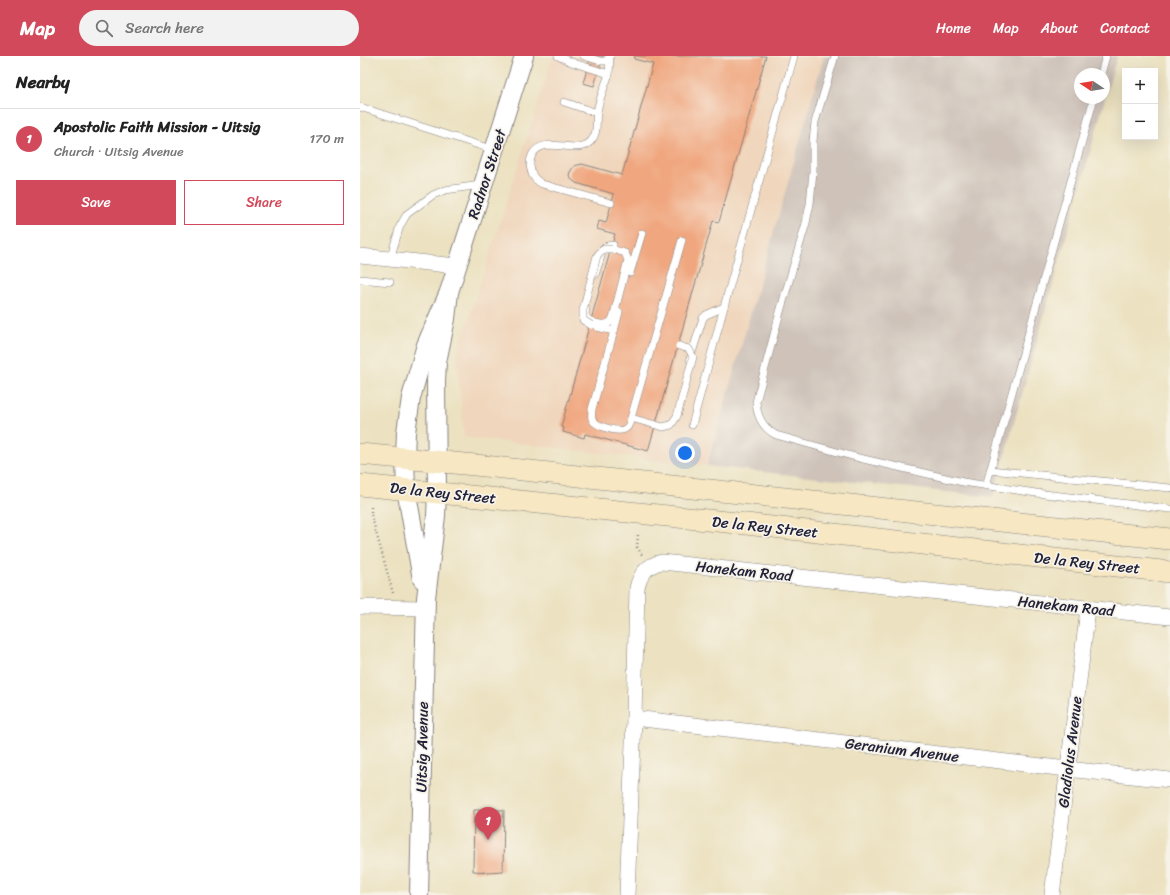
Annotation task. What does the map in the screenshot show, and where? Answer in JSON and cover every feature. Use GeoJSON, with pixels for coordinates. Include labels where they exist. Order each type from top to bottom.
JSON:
{"type":"FeatureCollection","features":[{"type":"Feature","properties":{"kind":"main road","name":"De la Rey Street"},"geometry":{"type":"LineString","coordinates":[[360,454],[1170,539]]}},
{"type":"Feature","properties":{"kind":"main road","name":"De la Rey Street"},"geometry":{"type":"LineString","coordinates":[[360,485],[753,525],[1170,572]]}},
{"type":"Feature","properties":{"kind":"street","name":"Radnor Street"},"geometry":{"type":"LineString","coordinates":[[406,489],[404,458],[411,398],[426,345],[449,292],[524,56]]}},
{"type":"Feature","properties":{"kind":"street"},"geometry":{"type":"LineString","coordinates":[[360,256],[457,266]]}},
{"type":"Feature","properties":{"kind":"street","name":"Radnor Street"},"geometry":{"type":"LineString","coordinates":[[437,492],[437,362],[446,319],[449,292]]}},
{"type":"Feature","properties":{"kind":"street","name":"Uitsig Avenue"},"geometry":{"type":"LineString","coordinates":[[406,489],[426,603]]}},
{"type":"Feature","properties":{"kind":"street","name":"Uitsig Avenue"},"geometry":{"type":"LineString","coordinates":[[419,895],[426,603],[436,516],[437,492]]}},
{"type":"Feature","properties":{"kind":"street","name":"Hanekam Road"},"geometry":{"type":"LineString","coordinates":[[627,895],[634,718],[637,588],[641,575],[646,569],[655,563],[662,562],[1170,617]]}},
{"type":"Feature","properties":{"kind":"street"},"geometry":{"type":"LineString","coordinates":[[360,607],[426,603]]}},
{"type":"Feature","properties":{"kind":"street","name":"Gladiolus Avenue"},"geometry":{"type":"LineString","coordinates":[[1052,895],[1088,608]]}},
{"type":"Feature","properties":{"kind":"street","name":"Geranium Avenue"},"geometry":{"type":"LineString","coordinates":[[634,718],[1170,780]]}},
{"type":"Feature","properties":{"kind":"lane"},"geometry":{"type":"LineString","coordinates":[[559,56],[572,56]]}},
{"type":"Feature","properties":{"kind":"lane"},"geometry":{"type":"LineString","coordinates":[[559,56],[574,63],[609,74]]}},
{"type":"Feature","properties":{"kind":"lane"},"geometry":{"type":"LineString","coordinates":[[584,56],[600,61],[606,60],[610,56]]}},
{"type":"Feature","properties":{"kind":"lane"},"geometry":{"type":"LineString","coordinates":[[610,56],[609,74],[597,113],[597,128],[593,139],[590,143],[580,146],[550,145],[541,147],[533,154],[530,167],[533,177],[542,184],[611,204]]}},
{"type":"Feature","properties":{"kind":"lane"},"geometry":{"type":"LineString","coordinates":[[692,425],[794,56]]}},
{"type":"Feature","properties":{"kind":"lane"},"geometry":{"type":"LineString","coordinates":[[835,56],[815,122],[810,197],[806,223],[756,402],[760,421],[769,431],[776,435],[859,458],[963,482],[1043,494],[1170,509]]}},
{"type":"Feature","properties":{"kind":"lane"},"geometry":{"type":"LineString","coordinates":[[1103,68],[1106,56]]}},
{"type":"Feature","properties":{"kind":"lane"},"geometry":{"type":"LineString","coordinates":[[564,102],[597,113]]}},
{"type":"Feature","properties":{"kind":"lane"},"geometry":{"type":"LineString","coordinates":[[986,486],[1092,104]]}},
{"type":"Feature","properties":{"kind":"lane"},"geometry":{"type":"LineString","coordinates":[[360,107],[494,150]]}},
{"type":"Feature","properties":{"kind":"lane"},"geometry":{"type":"LineString","coordinates":[[390,259],[400,226],[407,214],[433,195],[445,190],[483,185]]}},
{"type":"Feature","properties":{"kind":"lane"},"geometry":{"type":"LineString","coordinates":[[642,233],[591,415],[597,424],[621,431],[628,426],[631,418],[682,240]]}},
{"type":"Feature","properties":{"kind":"lane"},"geometry":{"type":"LineString","coordinates":[[591,323],[605,324],[609,323],[613,318],[628,260],[625,253],[613,247],[604,249],[597,256],[583,310],[583,320],[591,323],[614,331]]}},
{"type":"Feature","properties":{"kind":"lane"},"geometry":{"type":"LineString","coordinates":[[360,279],[390,282]]}},
{"type":"Feature","properties":{"kind":"lane"},"geometry":{"type":"LineString","coordinates":[[631,418],[657,423],[667,423],[673,420],[703,318],[706,315],[724,307]]}},
{"type":"Feature","properties":{"kind":"lane"},"geometry":{"type":"LineString","coordinates":[[657,423],[663,427],[671,425],[677,416],[693,357],[689,349],[679,346]]}},
{"type":"Feature","properties":{"kind":"lane"},"geometry":{"type":"LineString","coordinates":[[990,470],[1170,488]]}},
{"type":"Feature","properties":{"kind":"path"},"geometry":{"type":"LineString","coordinates":[[371,507],[371,514],[394,596]]}},
{"type":"Feature","properties":{"kind":"path"},"geometry":{"type":"LineString","coordinates":[[638,535],[637,547],[642,555]]}},
{"type":"Feature","properties":{"kind":"shaded area"},"geometry":{"type":"Polygon","coordinates":[[[553,56],[824,56],[707,466],[464,437],[457,356],[553,56]]]}},
{"type":"Feature","properties":{"kind":"shaded area"},"geometry":{"type":"Polygon","coordinates":[[[824,56],[1117,56],[1110,81],[1110,68],[1074,68],[1074,104],[1104,104],[993,497],[707,466],[824,56]]]}},
{"type":"Feature","properties":{"kind":"building"},"geometry":{"type":"Polygon","coordinates":[[[591,56],[603,56],[594,86],[583,83],[591,56]]]}},
{"type":"Feature","properties":{"kind":"building"},"geometry":{"type":"Polygon","coordinates":[[[635,56],[766,56],[719,222],[713,221],[648,451],[585,434],[584,438],[563,432],[564,428],[561,427],[615,234],[597,229],[599,221],[606,223],[614,194],[576,183],[569,175],[574,166],[582,164],[622,175],[653,64],[634,59],[635,56]]]}},
{"type":"Feature","properties":{"kind":"building"},"geometry":{"type":"Polygon","coordinates":[[[474,810],[504,810],[503,871],[473,871],[474,810]]]}},
{"type":"Feature","properties":{"kind":"place","name":"Apostolic Faith Mission - Uitsig"},"geometry":{"type":"Point","coordinates":[488,840]}}]}
